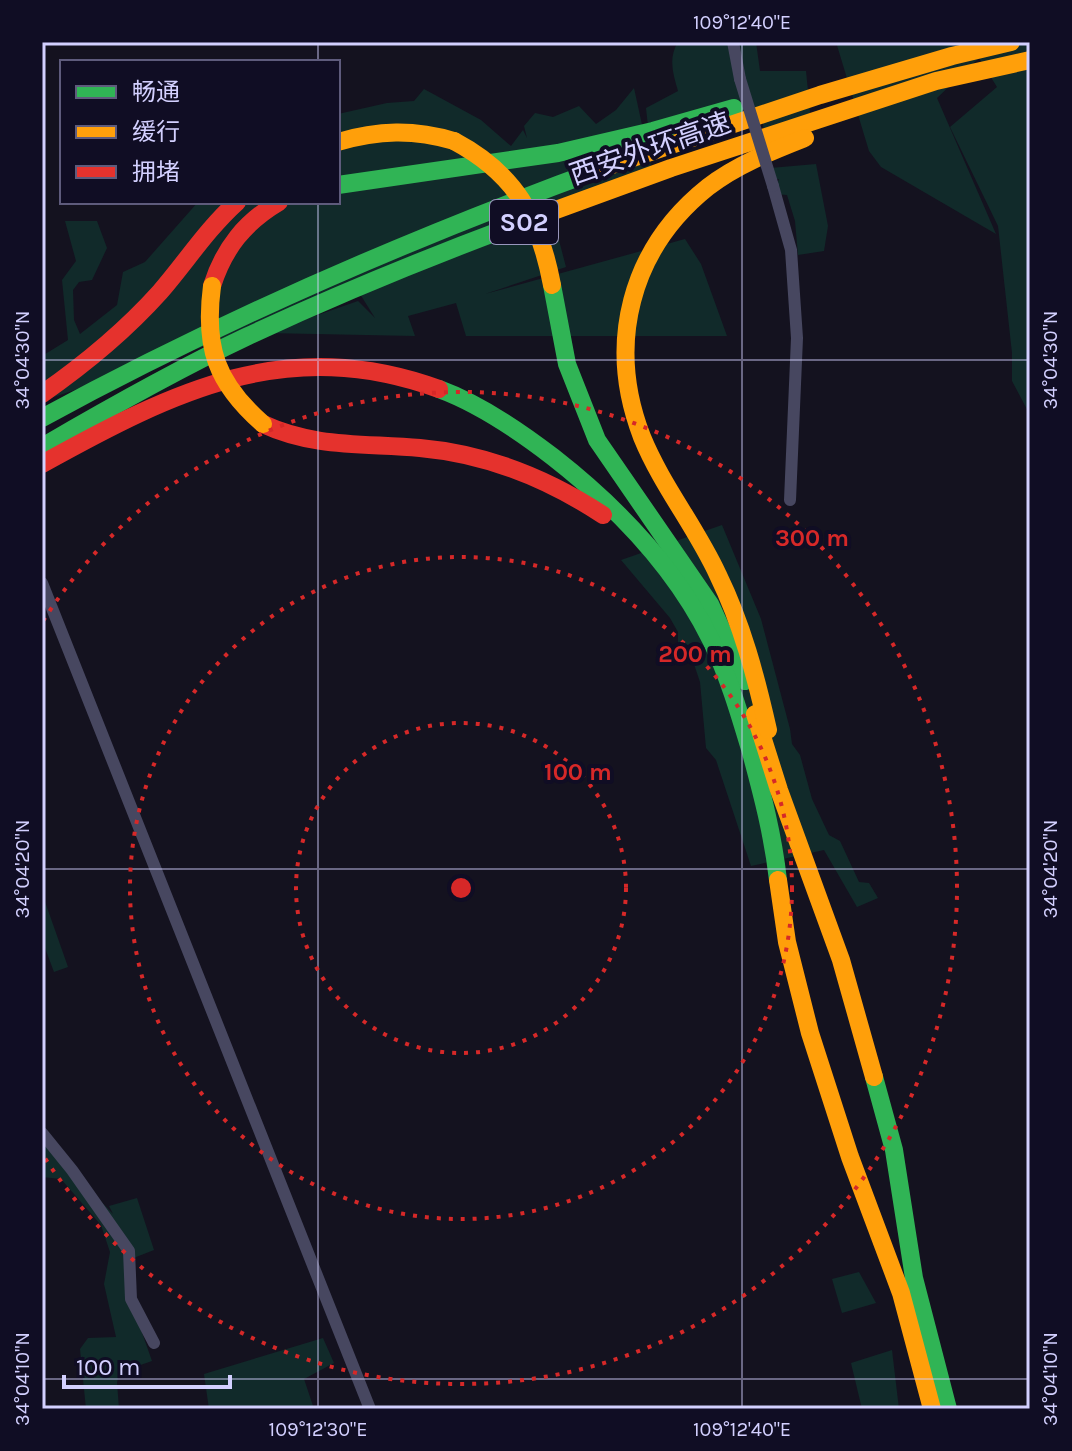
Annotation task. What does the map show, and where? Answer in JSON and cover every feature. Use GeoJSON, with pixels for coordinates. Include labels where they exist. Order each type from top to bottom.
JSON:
{"type":"FeatureCollection","features":[{"type":"Feature","properties":{"kind":"highway"},"geometry":{"type":"LineString","coordinates":[[340,185],[558,153],[676,125],[870,68],[1009,42]]}},
{"type":"Feature","properties":{"kind":"highway","name":"西安外环高速"},"geometry":{"type":"LineString","coordinates":[[42,418],[189,339],[475,214],[760,114],[909,68],[1009,42]]}},
{"type":"Feature","properties":{"kind":"highway"},"geometry":{"type":"LineString","coordinates":[[779,790],[760,693],[744,637],[712,563],[643,439],[628,394],[624,331],[638,278],[655,244],[678,214],[706,188],[738,168],[827,129],[1028,60]]}},
{"type":"Feature","properties":{"kind":"highway","name":"西安外环高速"},"geometry":{"type":"LineString","coordinates":[[42,447],[131,394],[255,334],[479,238],[889,96],[936,81],[1028,60]]}},
{"type":"Feature","properties":{"kind":"highway"},"geometry":{"type":"LineString","coordinates":[[340,141],[394,131],[429,134],[454,141],[496,167],[521,195],[544,243],[567,364],[589,422],[609,461],[684,563],[722,628],[745,682],[779,790],[841,960],[894,1150],[914,1278],[948,1409]]}},
{"type":"Feature","properties":{"kind":"highway"},"geometry":{"type":"LineString","coordinates":[[42,394],[85,363],[135,320],[215,223],[235,204]]}},
{"type":"Feature","properties":{"kind":"highway"},"geometry":{"type":"LineString","coordinates":[[276,204],[247,223],[235,236],[223,256],[212,286],[208,326],[216,365],[234,397],[263,424],[286,435],[328,445],[455,452],[522,471],[554,484],[617,526],[669,575]]}},
{"type":"Feature","properties":{"kind":"highway"},"geometry":{"type":"LineString","coordinates":[[42,464],[168,400],[214,382],[304,365],[373,368],[399,374],[468,400],[527,437],[609,505],[647,545],[706,632],[733,692],[769,817],[789,955],[849,1156],[897,1281],[932,1409]]}},
{"type":"Feature","properties":{"kind":"street"},"geometry":{"type":"LineString","coordinates":[[733,42],[740,79],[791,250],[796,323],[790,500]]}},
{"type":"Feature","properties":{"kind":"street"},"geometry":{"type":"LineString","coordinates":[[42,583],[370,1409]]}},
{"type":"Feature","properties":{"kind":"street"},"geometry":{"type":"LineString","coordinates":[[42,1133],[129,1251],[131,1299],[154,1343]]}},
{"type":"Feature","properties":{"kind":"green space"},"geometry":{"type":"Polygon","coordinates":[[[678,42],[756,42],[760,71],[806,71],[813,141],[765,144],[762,114],[648,126],[646,108],[678,91],[672,60],[678,42]]]}},
{"type":"Feature","properties":{"kind":"green space"},"geometry":{"type":"Polygon","coordinates":[[[836,42],[1030,42],[1030,415],[1012,381],[1012,353],[998,226],[950,127],[997,87],[979,58],[937,98],[996,234],[881,167],[869,151],[836,42]]]}},
{"type":"Feature","properties":{"kind":"green space"},"geometry":{"type":"Polygon","coordinates":[[[634,88],[653,175],[549,202],[566,267],[485,294],[685,239],[701,264],[727,336],[466,336],[456,303],[408,316],[415,336],[266,333],[358,301],[375,318],[360,294],[42,401],[42,356],[68,340],[62,280],[76,261],[65,221],[97,221],[107,248],[92,280],[79,282],[73,290],[74,320],[80,334],[117,305],[123,272],[145,262],[196,204],[340,204],[340,114],[387,103],[414,101],[424,89],[481,120],[511,146],[523,130],[527,138],[524,126],[535,113],[553,117],[579,106],[596,124],[616,110],[634,88]]]}},
{"type":"Feature","properties":{"kind":"green space"},"geometry":{"type":"Polygon","coordinates":[[[816,164],[828,226],[824,251],[798,255],[795,221],[787,195],[774,194],[779,179],[770,179],[770,168],[816,164]]]}},
{"type":"Feature","properties":{"kind":"green space"},"geometry":{"type":"Polygon","coordinates":[[[722,525],[761,619],[792,744],[800,755],[812,799],[829,835],[840,841],[859,882],[869,883],[878,898],[857,907],[824,850],[751,866],[716,760],[706,748],[700,682],[692,658],[678,655],[678,632],[670,618],[621,560],[722,525]]]}},
{"type":"Feature","properties":{"kind":"green space"},"geometry":{"type":"Polygon","coordinates":[[[42,878],[43,896],[68,967],[54,972],[42,940],[42,878]]]}},
{"type":"Feature","properties":{"kind":"green space"},"geometry":{"type":"Polygon","coordinates":[[[42,1140],[113,1214],[109,1206],[137,1198],[154,1250],[131,1259],[127,1290],[152,1361],[120,1372],[117,1382],[119,1409],[86,1409],[80,1349],[88,1338],[116,1337],[104,1284],[110,1252],[101,1225],[61,1179],[42,1177],[42,1140]]]}},
{"type":"Feature","properties":{"kind":"green space"},"geometry":{"type":"Polygon","coordinates":[[[859,1272],[876,1303],[842,1313],[832,1279],[859,1272]]]}},
{"type":"Feature","properties":{"kind":"green space"},"geometry":{"type":"Polygon","coordinates":[[[323,1338],[334,1363],[304,1379],[314,1409],[209,1409],[204,1374],[323,1338]]]}},
{"type":"Feature","properties":{"kind":"green space"},"geometry":{"type":"Polygon","coordinates":[[[892,1350],[899,1409],[862,1409],[851,1363],[892,1350]]]}},
{"type":"Feature","properties":{"kind":"traffic: fast"},"geometry":{"type":"LineString","coordinates":[[340,185],[558,153],[734,108]]}},
{"type":"Feature","properties":{"kind":"traffic: fast"},"geometry":{"type":"LineString","coordinates":[[42,418],[179,347],[319,282],[461,222],[606,167]]}},
{"type":"Feature","properties":{"kind":"traffic: fast"},"geometry":{"type":"LineString","coordinates":[[42,447],[246,337],[388,274],[534,218]]}},
{"type":"Feature","properties":{"kind":"traffic: fast"},"geometry":{"type":"LineString","coordinates":[[552,285],[567,364],[597,440],[710,604],[745,681]]}},
{"type":"Feature","properties":{"kind":"traffic: fast"},"geometry":{"type":"LineString","coordinates":[[439,389],[498,418],[577,476],[622,518],[680,588],[711,640],[733,694],[763,798],[778,880]]}},
{"type":"Feature","properties":{"kind":"traffic: fast"},"geometry":{"type":"LineString","coordinates":[[874,1077],[894,1150],[914,1278],[948,1409]]}},
{"type":"Feature","properties":{"kind":"traffic: slow"},"geometry":{"type":"LineString","coordinates":[[606,167],[820,95],[1011,42]]}},
{"type":"Feature","properties":{"kind":"traffic: slow"},"geometry":{"type":"LineString","coordinates":[[534,218],[671,168],[936,81],[1030,60]]}},
{"type":"Feature","properties":{"kind":"traffic: slow"},"geometry":{"type":"LineString","coordinates":[[340,142],[396,132],[425,134],[454,141]]}},
{"type":"Feature","properties":{"kind":"traffic: slow"},"geometry":{"type":"LineString","coordinates":[[768,730],[748,651],[727,594],[642,437],[631,402],[626,367],[626,333],[632,300],[643,269],[660,239],[681,212],[730,172],[805,138]]}},
{"type":"Feature","properties":{"kind":"traffic: slow"},"geometry":{"type":"LineString","coordinates":[[454,141],[494,168],[521,200],[540,238],[552,285]]}},
{"type":"Feature","properties":{"kind":"traffic: slow"},"geometry":{"type":"LineString","coordinates":[[212,286],[210,328],[217,362],[234,394],[263,424]]}},
{"type":"Feature","properties":{"kind":"traffic: slow"},"geometry":{"type":"LineString","coordinates":[[755,714],[779,790],[841,960],[874,1077]]}},
{"type":"Feature","properties":{"kind":"traffic: slow"},"geometry":{"type":"LineString","coordinates":[[778,880],[787,942],[810,1033],[850,1157],[901,1293],[932,1409]]}},
{"type":"Feature","properties":{"kind":"traffic: jam"},"geometry":{"type":"LineString","coordinates":[[42,394],[89,359],[133,320],[235,204]]}},
{"type":"Feature","properties":{"kind":"traffic: jam"},"geometry":{"type":"LineString","coordinates":[[212,286],[237,237],[276,204]]}},
{"type":"Feature","properties":{"kind":"traffic: jam"},"geometry":{"type":"LineString","coordinates":[[42,464],[138,414],[233,378],[281,369],[331,367],[384,373],[439,389]]}},
{"type":"Feature","properties":{"kind":"traffic: jam"},"geometry":{"type":"LineString","coordinates":[[263,424],[321,441],[445,451],[493,462],[538,479],[603,515]]}}]}
